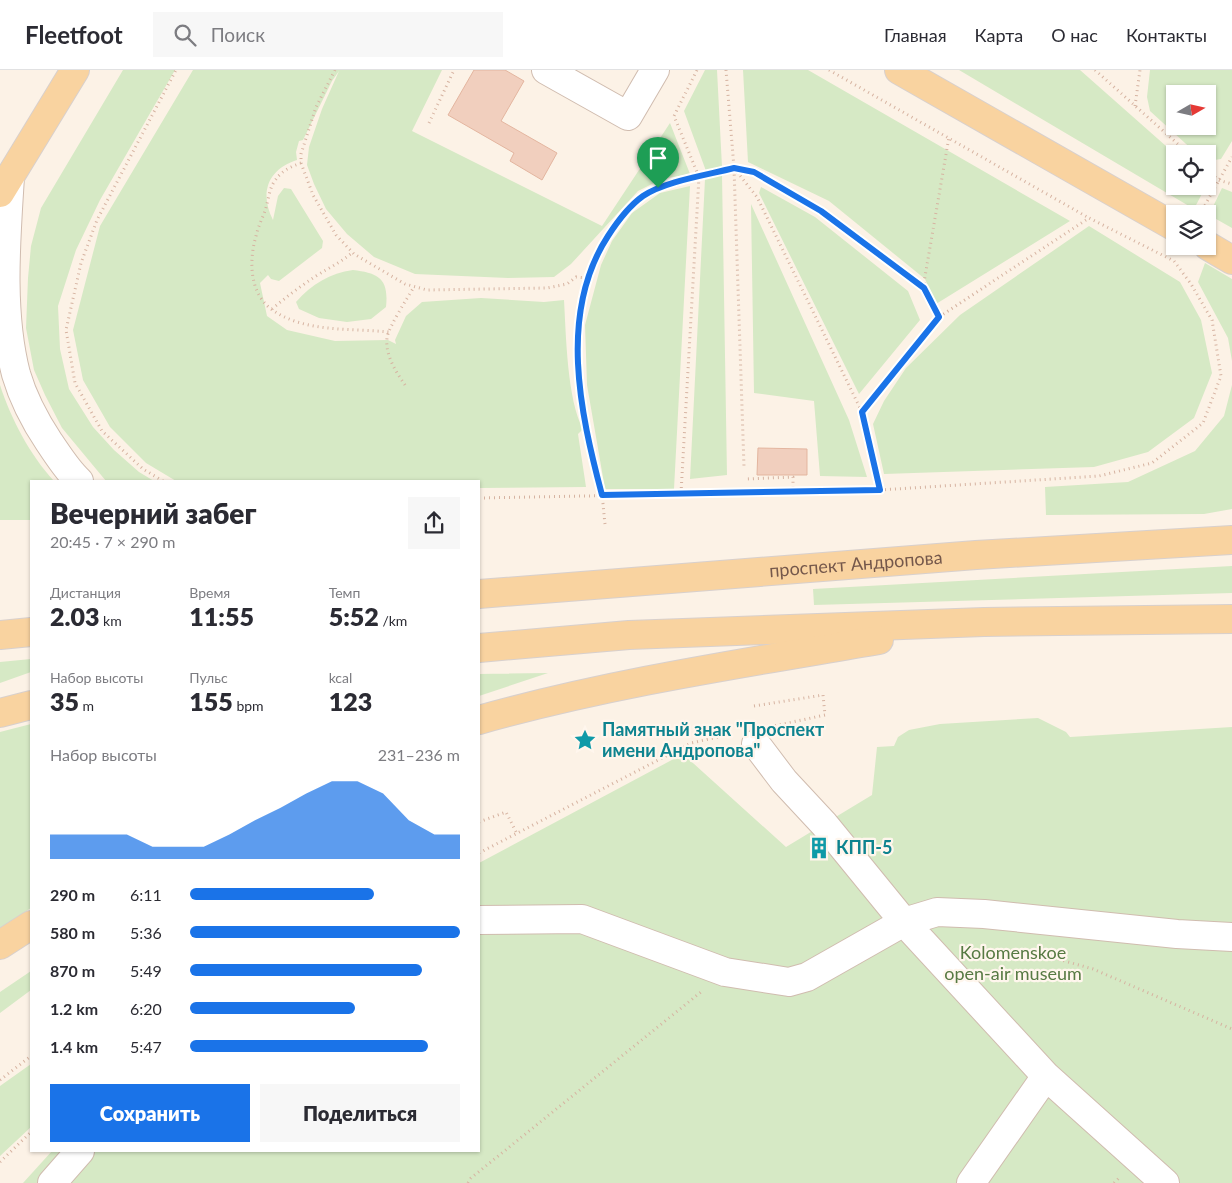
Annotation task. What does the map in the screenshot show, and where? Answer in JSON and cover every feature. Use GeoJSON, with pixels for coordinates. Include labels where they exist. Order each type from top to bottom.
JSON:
{"type":"FeatureCollection","features":[{"type":"Feature","properties":{"kind":"main road"},"geometry":{"type":"LineString","coordinates":[[5,185],[75,70]]}},
{"type":"Feature","properties":{"kind":"main road"},"geometry":{"type":"LineString","coordinates":[[899,70],[1166,222]]}},
{"type":"Feature","properties":{"kind":"main road"},"geometry":{"type":"LineString","coordinates":[[1216,251],[1232,260]]}},
{"type":"Feature","properties":{"kind":"main road"},"geometry":{"type":"LineString","coordinates":[[1205,541],[1232,534]]}},
{"type":"Feature","properties":{"kind":"main road","name":"проспект Андропова"},"geometry":{"type":"LineString","coordinates":[[480,594],[976,555],[1232,540]]}},
{"type":"Feature","properties":{"kind":"main road"},"geometry":{"type":"LineString","coordinates":[[480,648],[629,635],[984,622],[1232,619]]}},
{"type":"Feature","properties":{"kind":"main road"},"geometry":{"type":"LineString","coordinates":[[480,720],[532,705],[648,680],[984,622]]}},
{"type":"Feature","properties":{"kind":"main road"},"geometry":{"type":"LineString","coordinates":[[0,635],[30,632]]}},
{"type":"Feature","properties":{"kind":"main road"},"geometry":{"type":"LineString","coordinates":[[0,713],[30,705]]}},
{"type":"Feature","properties":{"kind":"main road"},"geometry":{"type":"LineString","coordinates":[[0,945],[30,926]]}},
{"type":"Feature","properties":{"kind":"lane"},"geometry":{"type":"LineString","coordinates":[[546,70],[628,116],[655,70]]}},
{"type":"Feature","properties":{"kind":"lane"},"geometry":{"type":"LineString","coordinates":[[5,185],[3,300],[16,374],[24,396],[40,428],[61,460],[78,480]]}},
{"type":"Feature","properties":{"kind":"lane"},"geometry":{"type":"LineString","coordinates":[[754,735],[784,781],[824,824],[904,922],[936,957],[1046,1076],[1165,1183]]}},
{"type":"Feature","properties":{"kind":"lane"},"geometry":{"type":"LineString","coordinates":[[480,920],[582,919],[725,972],[789,982],[806,977],[904,922],[937,912],[984,914],[1176,934],[1232,937]]}},
{"type":"Feature","properties":{"kind":"lane"},"geometry":{"type":"LineString","coordinates":[[971,1183],[1046,1076]]}},
{"type":"Feature","properties":{"kind":"lane"},"geometry":{"type":"LineString","coordinates":[[52,1183],[79,1152]]}},
{"type":"Feature","properties":{"kind":"path"},"geometry":{"type":"LineString","coordinates":[[160,480],[143,470],[102,431],[75,383],[66,330],[81,263],[97,220],[176,70]]}},
{"type":"Feature","properties":{"kind":"path"},"geometry":{"type":"LineString","coordinates":[[335,70],[316,107],[301,154],[301,163],[313,195],[336,235],[353,252],[405,284],[428,290],[547,288],[567,284],[576,277],[587,278]]}},
{"type":"Feature","properties":{"kind":"path"},"geometry":{"type":"LineString","coordinates":[[429,123],[454,70]]}},
{"type":"Feature","properties":{"kind":"path"},"geometry":{"type":"LineString","coordinates":[[681,493],[699,177],[674,116],[697,70]]}},
{"type":"Feature","properties":{"kind":"path"},"geometry":{"type":"LineString","coordinates":[[726,70],[734,168],[744,467]]}},
{"type":"Feature","properties":{"kind":"path"},"geometry":{"type":"LineString","coordinates":[[480,498],[880,490],[1099,476],[1152,463],[1202,423],[1222,376],[1212,320],[1191,284],[1174,261],[1090,218],[830,70]]}},
{"type":"Feature","properties":{"kind":"path"},"geometry":{"type":"LineString","coordinates":[[1095,70],[1179,145]]}},
{"type":"Feature","properties":{"kind":"path"},"geometry":{"type":"LineString","coordinates":[[1134,106],[1140,70]]}},
{"type":"Feature","properties":{"kind":"path"},"geometry":{"type":"LineString","coordinates":[[924,288],[949,137]]}},
{"type":"Feature","properties":{"kind":"path"},"geometry":{"type":"LineString","coordinates":[[1205,205],[1232,157]]}},
{"type":"Feature","properties":{"kind":"path"},"geometry":{"type":"LineString","coordinates":[[301,163],[286,169],[273,183],[252,249],[251,265],[254,281],[261,300],[271,309],[288,319],[306,324],[389,332]]}},
{"type":"Feature","properties":{"kind":"path"},"geometry":{"type":"LineString","coordinates":[[734,168],[756,197],[862,412],[880,490]]}},
{"type":"Feature","properties":{"kind":"path"},"geometry":{"type":"LineString","coordinates":[[605,524],[602,495],[584,417],[578,360],[578,325],[587,278],[593,263],[616,223],[642,197],[658,188],[734,168],[754,172],[821,211],[924,288],[939,317]]}},
{"type":"Feature","properties":{"kind":"path"},"geometry":{"type":"LineString","coordinates":[[1218,180],[1232,184]]}},
{"type":"Feature","properties":{"kind":"path"},"geometry":{"type":"LineString","coordinates":[[862,412],[939,317],[1090,218]]}},
{"type":"Feature","properties":{"kind":"path"},"geometry":{"type":"LineString","coordinates":[[271,309],[318,274],[339,264],[353,252]]}},
{"type":"Feature","properties":{"kind":"path"},"geometry":{"type":"LineString","coordinates":[[405,385],[391,360],[387,346],[387,336],[414,286]]}},
{"type":"Feature","properties":{"kind":"path"},"geometry":{"type":"LineString","coordinates":[[745,479],[792,478],[793,492]]}},
{"type":"Feature","properties":{"kind":"path"},"geometry":{"type":"LineString","coordinates":[[480,852],[691,743],[754,735],[825,715],[822,695],[754,706]]}},
{"type":"Feature","properties":{"kind":"path"},"geometry":{"type":"LineString","coordinates":[[480,822],[506,812],[517,834]]}},
{"type":"Feature","properties":{"kind":"path"},"geometry":{"type":"LineString","coordinates":[[936,957],[1026,950],[1093,969],[1232,1029]]}},
{"type":"Feature","properties":{"kind":"path"},"geometry":{"type":"LineString","coordinates":[[468,1183],[471,1178],[725,972]]}},
{"type":"Feature","properties":{"kind":"path"},"geometry":{"type":"LineString","coordinates":[[0,1080],[30,1057]]}},
{"type":"Feature","properties":{"kind":"path"},"geometry":{"type":"LineString","coordinates":[[0,1162],[30,1133]]}},
{"type":"Feature","properties":{"kind":"green space"},"geometry":{"type":"Polygon","coordinates":[[[123,70],[175,70],[100,200],[76,250],[58,306],[60,349],[69,389],[93,427],[114,450],[139,472],[152,480],[105,480],[62,428],[34,370],[26,328],[28,278],[31,246],[41,208],[123,70]]]}},
{"type":"Feature","properties":{"kind":"green space"},"geometry":{"type":"Polygon","coordinates":[[[193,70],[442,70],[412,131],[602,226],[670,123],[690,174],[662,179],[638,191],[571,264],[554,277],[508,278],[415,274],[374,257],[347,234],[326,209],[314,184],[307,165],[309,147],[322,109],[339,71],[332,81],[303,140],[299,141],[296,152],[297,160],[279,169],[269,183],[267,200],[273,220],[278,196],[284,188],[291,189],[323,241],[322,248],[279,281],[271,279],[268,275],[260,283],[267,316],[287,330],[335,341],[388,340],[396,344],[395,340],[406,316],[422,302],[481,298],[544,302],[564,300],[570,384],[583,429],[578,434],[586,487],[480,488],[480,480],[174,480],[146,463],[110,427],[83,380],[73,330],[100,226],[193,70]]]}},
{"type":"Feature","properties":{"kind":"green space"},"geometry":{"type":"Polygon","coordinates":[[[705,70],[717,70],[722,167],[706,171],[684,111],[705,70]]]}},
{"type":"Feature","properties":{"kind":"green space"},"geometry":{"type":"Polygon","coordinates":[[[743,70],[808,70],[1070,221],[936,304],[925,279],[829,201],[748,162],[743,70]]]}},
{"type":"Feature","properties":{"kind":"green space"},"geometry":{"type":"Polygon","coordinates":[[[959,70],[1080,70],[1166,146],[1166,192],[959,70]]]}},
{"type":"Feature","properties":{"kind":"green space"},"geometry":{"type":"Polygon","coordinates":[[[1150,70],[1232,70],[1232,141],[1221,159],[1216,160],[1216,145],[1187,145],[1176,135],[1216,135],[1216,85],[1166,85],[1166,126],[1150,111],[1147,97],[1150,70]]]}},
{"type":"Feature","properties":{"kind":"green space"},"geometry":{"type":"Polygon","coordinates":[[[722,175],[727,475],[690,479],[705,179],[722,175]]]}},
{"type":"Feature","properties":{"kind":"green space"},"geometry":{"type":"Polygon","coordinates":[[[690,186],[674,489],[605,489],[587,385],[585,325],[601,265],[612,241],[632,213],[660,193],[690,186]]]}},
{"type":"Feature","properties":{"kind":"green space"},"geometry":{"type":"Polygon","coordinates":[[[761,187],[815,217],[908,291],[920,320],[859,394],[759,193],[761,187]]]}},
{"type":"Feature","properties":{"kind":"green space"},"geometry":{"type":"Polygon","coordinates":[[[1222,188],[1232,192],[1232,228],[1216,219],[1216,205],[1214,205],[1222,188]]]}},
{"type":"Feature","properties":{"kind":"green space"},"geometry":{"type":"Polygon","coordinates":[[[1170,195],[1201,195],[1196,205],[1187,205],[1170,195]]]}},
{"type":"Feature","properties":{"kind":"green space"},"geometry":{"type":"Polygon","coordinates":[[[751,204],[849,420],[867,477],[820,476],[814,401],[754,393],[751,204]]]}},
{"type":"Feature","properties":{"kind":"green space"},"geometry":{"type":"Polygon","coordinates":[[[1089,226],[1180,282],[1201,320],[1212,373],[1194,418],[1148,452],[1094,467],[884,474],[873,424],[884,401],[906,368],[960,315],[1089,226]]]}},
{"type":"Feature","properties":{"kind":"green space"},"geometry":{"type":"Polygon","coordinates":[[[1205,263],[1232,279],[1232,361],[1228,338],[1198,282],[1205,263]]]}},
{"type":"Feature","properties":{"kind":"green space"},"geometry":{"type":"Polygon","coordinates":[[[353,270],[370,273],[384,284],[387,297],[386,307],[371,319],[347,322],[319,318],[299,309],[296,302],[308,290],[322,280],[345,271],[353,270]]]}},
{"type":"Feature","properties":{"kind":"green space"},"geometry":{"type":"Polygon","coordinates":[[[0,385],[22,436],[37,460],[53,480],[30,480],[30,520],[0,520],[0,385]]]}},
{"type":"Feature","properties":{"kind":"green space"},"geometry":{"type":"Polygon","coordinates":[[[1232,385],[1232,509],[1204,514],[1046,515],[1045,487],[1128,482],[1195,451],[1224,416],[1232,385]]]}},
{"type":"Feature","properties":{"kind":"green space"},"geometry":{"type":"Polygon","coordinates":[[[1232,566],[1232,593],[814,605],[813,589],[1232,566]]]}},
{"type":"Feature","properties":{"kind":"green space"},"geometry":{"type":"Polygon","coordinates":[[[30,659],[30,672],[0,683],[0,662],[30,659]]]}},
{"type":"Feature","properties":{"kind":"green space"},"geometry":{"type":"Polygon","coordinates":[[[548,673],[480,696],[480,674],[548,673]]]}},
{"type":"Feature","properties":{"kind":"green space","name":"Kolomenskoe open-air museum"},"geometry":{"type":"Polygon","coordinates":[[[1038,718],[1066,732],[1070,737],[1232,727],[1232,1183],[23,1183],[51,1152],[480,1152],[480,862],[683,754],[786,847],[872,795],[877,747],[894,746],[898,737],[909,730],[940,724],[1038,718]]]}},
{"type":"Feature","properties":{"kind":"green space"},"geometry":{"type":"Polygon","coordinates":[[[30,724],[30,909],[0,928],[0,732],[30,724]]]}},
{"type":"Feature","properties":{"kind":"green space"},"geometry":{"type":"Polygon","coordinates":[[[30,972],[30,991],[0,1013],[0,992],[30,972]]]}},
{"type":"Feature","properties":{"kind":"green space"},"geometry":{"type":"Polygon","coordinates":[[[30,1065],[30,1128],[0,1156],[0,1086],[30,1065]]]}},
{"type":"Feature","properties":{"kind":"building"},"geometry":{"type":"Polygon","coordinates":[[[474,70],[505,70],[524,81],[501,121],[557,153],[542,180],[510,161],[514,153],[448,115],[474,70]]]}},
{"type":"Feature","properties":{"kind":"building"},"geometry":{"type":"Polygon","coordinates":[[[758,448],[807,449],[807,475],[757,475],[758,448]]]}},
{"type":"Feature","properties":{"kind":"place","name":"Памятный знак \"Проспект имени Андропова\""},"geometry":{"type":"Point","coordinates":[585,740]}},
{"type":"Feature","properties":{"kind":"place","name":"КПП-5"},"geometry":{"type":"Point","coordinates":[819,848]}},
{"type":"Feature","properties":{"kind":"route"},"geometry":{"type":"LineString","coordinates":[[734,168],[754,172],[821,211],[924,288],[939,317],[862,412],[880,490],[602,495],[584,417],[580,388],[578,325],[582,299],[593,263],[616,223],[642,197],[658,188],[734,168]]}}]}
